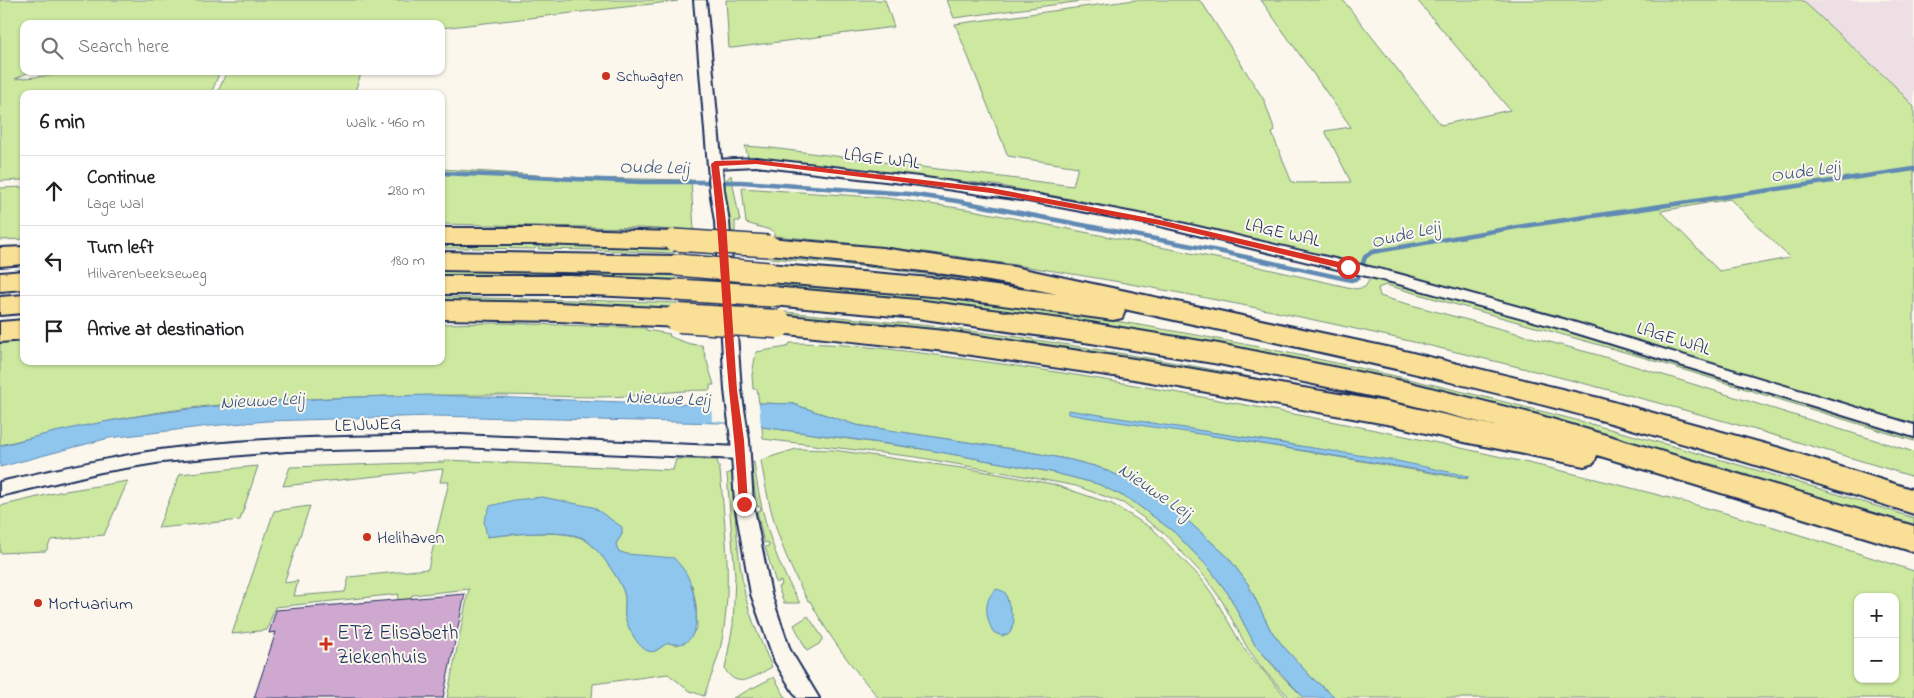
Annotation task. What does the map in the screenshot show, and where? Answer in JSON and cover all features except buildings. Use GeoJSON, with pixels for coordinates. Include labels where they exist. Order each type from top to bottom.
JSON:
{"type":"FeatureCollection","features":[{"type":"Feature","properties":{"kind":"highway"},"geometry":{"type":"LineString","coordinates":[[445,236],[674,240],[769,246],[882,257],[1066,285],[1259,330],[1396,358],[1600,409],[1780,460],[1914,502]]}},
{"type":"Feature","properties":{"kind":"highway"},"geometry":{"type":"LineString","coordinates":[[0,247],[20,247]]}},
{"type":"Feature","properties":{"kind":"highway"},"geometry":{"type":"LineString","coordinates":[[0,257],[20,256]]}},
{"type":"Feature","properties":{"kind":"highway"},"geometry":{"type":"LineString","coordinates":[[445,261],[677,265],[771,284],[917,309],[1091,333],[1219,354],[1407,393],[1519,421],[1914,539]]}},
{"type":"Feature","properties":{"kind":"highway"},"geometry":{"type":"LineString","coordinates":[[0,282],[20,280]]}},
{"type":"Feature","properties":{"kind":"highway"},"geometry":{"type":"LineString","coordinates":[[445,284],[571,285],[677,290],[771,284],[943,288],[1259,330]]}},
{"type":"Feature","properties":{"kind":"highway"},"geometry":{"type":"LineString","coordinates":[[0,306],[20,304]]}},
{"type":"Feature","properties":{"kind":"highway"},"geometry":{"type":"LineString","coordinates":[[445,310],[558,312],[678,318],[778,324],[945,340],[1134,369],[1392,414],[1459,430],[1727,482]]}},
{"type":"Feature","properties":{"kind":"highway"},"geometry":{"type":"LineString","coordinates":[[0,332],[20,330]]}},
{"type":"Feature","properties":{"kind":"street"},"geometry":{"type":"LineString","coordinates":[[700,0],[716,177],[722,222],[733,390],[744,504],[761,594],[782,655],[809,698]]}},
{"type":"Feature","properties":{"kind":"street","name":"LAGE WAL"},"geometry":{"type":"LineString","coordinates":[[716,177],[756,162],[991,190],[1118,213],[1372,273],[1572,327],[1914,431]]}},
{"type":"Feature","properties":{"kind":"street","name":"LEIJWEG"},"geometry":{"type":"LineString","coordinates":[[0,489],[101,466],[162,456],[287,446],[460,441],[740,447]]}},
{"type":"Feature","properties":{"kind":"shaded area"},"geometry":{"type":"Polygon","coordinates":[[[1802,0],[1914,0],[1914,107],[1896,87],[1802,0]]]}},
{"type":"Feature","properties":{"kind":"green space"},"geometry":{"type":"Polygon","coordinates":[[[0,0],[678,0],[445,28],[445,20],[20,20],[20,75],[23,75],[15,79],[56,75],[218,75],[213,90],[20,90],[20,180],[0,181],[0,0]]]}},
{"type":"Feature","properties":{"kind":"green space"},"geometry":{"type":"Polygon","coordinates":[[[726,0],[885,0],[894,27],[729,48],[726,0]]]}},
{"type":"Feature","properties":{"kind":"green space"},"geometry":{"type":"Polygon","coordinates":[[[947,0],[1090,0],[954,18],[947,0]]]}},
{"type":"Feature","properties":{"kind":"green space"},"geometry":{"type":"Polygon","coordinates":[[[1135,0],[1199,0],[1264,100],[1275,131],[1272,133],[1292,182],[1351,182],[1325,131],[1351,127],[1261,0],[1343,0],[1441,125],[1510,110],[1417,0],[1802,0],[1896,87],[1914,107],[1914,426],[1587,327],[1281,246],[1087,202],[995,185],[748,157],[745,146],[1073,186],[1078,167],[1008,156],[955,24],[1135,0]],[[1730,199],[1661,211],[1719,271],[1789,257],[1730,199]]]}},
{"type":"Feature","properties":{"kind":"green space"},"geometry":{"type":"Polygon","coordinates":[[[225,75],[361,75],[355,90],[219,90],[225,75]]]}},
{"type":"Feature","properties":{"kind":"green space"},"geometry":{"type":"Polygon","coordinates":[[[445,169],[586,178],[691,180],[694,231],[641,228],[445,224],[445,169]]]}},
{"type":"Feature","properties":{"kind":"green space"},"geometry":{"type":"Polygon","coordinates":[[[731,175],[740,221],[735,221],[735,232],[728,232],[723,183],[731,175]]]}},
{"type":"Feature","properties":{"kind":"green space"},"geometry":{"type":"Polygon","coordinates":[[[20,187],[20,239],[0,240],[0,188],[20,187]]]}},
{"type":"Feature","properties":{"kind":"green space"},"geometry":{"type":"Polygon","coordinates":[[[742,188],[887,198],[972,210],[1241,263],[1356,289],[1365,287],[1370,279],[1361,274],[1568,330],[1914,436],[1914,441],[1642,357],[1386,285],[1378,288],[1380,296],[1393,300],[1598,355],[1914,452],[1914,477],[1673,407],[1511,365],[1349,327],[1145,286],[1022,266],[898,249],[774,236],[774,231],[746,223],[742,188]]]}},
{"type":"Feature","properties":{"kind":"green space"},"geometry":{"type":"Polygon","coordinates":[[[445,243],[674,248],[674,253],[594,250],[596,247],[593,247],[592,250],[538,249],[539,246],[535,249],[472,248],[472,245],[469,248],[445,248],[445,243]]]}},
{"type":"Feature","properties":{"kind":"green space"},"geometry":{"type":"Polygon","coordinates":[[[769,254],[868,263],[979,278],[974,280],[859,266],[770,258],[769,254]]]}},
{"type":"Feature","properties":{"kind":"green space"},"geometry":{"type":"Polygon","coordinates":[[[445,271],[607,272],[675,276],[676,280],[445,277],[445,271]]]}},
{"type":"Feature","properties":{"kind":"green space"},"geometry":{"type":"Polygon","coordinates":[[[773,282],[868,290],[1057,312],[1151,327],[1344,365],[1536,410],[1726,461],[1914,518],[1914,526],[1715,465],[1543,418],[773,287],[773,282]]]}},
{"type":"Feature","properties":{"kind":"green space"},"geometry":{"type":"Polygon","coordinates":[[[445,297],[677,303],[677,309],[568,304],[445,303],[445,297]]]}},
{"type":"Feature","properties":{"kind":"green space"},"geometry":{"type":"Polygon","coordinates":[[[776,311],[931,326],[1033,339],[1034,343],[1036,340],[1157,360],[1238,374],[1359,399],[778,316],[776,311]]]}},
{"type":"Feature","properties":{"kind":"green space"},"geometry":{"type":"Polygon","coordinates":[[[503,323],[646,328],[646,330],[670,334],[669,336],[694,345],[702,345],[714,385],[710,385],[710,390],[615,397],[423,395],[351,397],[208,406],[130,417],[0,445],[0,343],[20,341],[20,365],[445,365],[445,324],[503,323]]]}},
{"type":"Feature","properties":{"kind":"green space"},"geometry":{"type":"Polygon","coordinates":[[[790,343],[853,346],[916,352],[1011,365],[1147,387],[1395,434],[1542,466],[1760,523],[1914,571],[1914,698],[1336,698],[1312,678],[1283,646],[1270,629],[1248,584],[1228,557],[1187,520],[1131,481],[1098,467],[1071,460],[1019,450],[856,425],[793,404],[759,403],[757,389],[753,389],[752,375],[756,352],[787,347],[790,343]],[[1068,411],[1468,478],[1283,443],[1068,411]]]}},
{"type":"Feature","properties":{"kind":"green space"},"geometry":{"type":"Polygon","coordinates":[[[762,427],[929,450],[1051,472],[1098,484],[1131,500],[1174,532],[1209,568],[1229,595],[1255,645],[1304,698],[1290,698],[1263,669],[1248,649],[1222,601],[1205,577],[1164,533],[1123,503],[1076,486],[1018,475],[916,457],[763,439],[762,427]]]}},
{"type":"Feature","properties":{"kind":"green space"},"geometry":{"type":"Polygon","coordinates":[[[796,449],[833,450],[976,470],[1052,484],[1112,504],[1153,529],[1200,577],[1213,595],[1244,649],[1287,698],[879,698],[841,651],[810,601],[808,601],[791,567],[778,533],[768,498],[761,460],[796,449]]]}},
{"type":"Feature","properties":{"kind":"green space"},"geometry":{"type":"Polygon","coordinates":[[[676,459],[717,460],[720,471],[727,558],[727,602],[721,645],[704,696],[690,691],[668,674],[593,684],[592,698],[447,698],[469,589],[412,595],[398,650],[383,652],[399,594],[275,607],[267,630],[232,634],[274,511],[310,506],[284,583],[298,581],[294,596],[345,592],[349,577],[428,569],[449,482],[440,482],[443,469],[283,486],[290,467],[444,462],[445,460],[673,470],[676,459]],[[593,507],[487,537],[550,533],[574,536],[589,542],[607,563],[622,587],[625,596],[626,620],[630,630],[641,646],[650,651],[655,651],[668,642],[676,645],[686,641],[697,628],[696,605],[692,585],[618,551],[616,544],[622,534],[593,507]]]}},
{"type":"Feature","properties":{"kind":"green space"},"geometry":{"type":"Polygon","coordinates":[[[754,462],[764,517],[783,570],[800,603],[784,603],[778,587],[782,585],[781,581],[776,583],[765,547],[769,546],[768,542],[764,543],[757,511],[761,510],[760,506],[757,507],[751,463],[754,462]]]}},
{"type":"Feature","properties":{"kind":"green space"},"geometry":{"type":"Polygon","coordinates":[[[258,466],[240,520],[158,528],[180,474],[258,466]]]}},
{"type":"Feature","properties":{"kind":"green space"},"geometry":{"type":"Polygon","coordinates":[[[732,472],[738,549],[745,595],[772,667],[747,680],[735,679],[725,669],[733,625],[735,576],[727,474],[732,472]]]}},
{"type":"Feature","properties":{"kind":"green space"},"geometry":{"type":"Polygon","coordinates":[[[128,481],[104,535],[51,540],[46,551],[0,553],[0,506],[59,492],[128,481]]]}},
{"type":"Feature","properties":{"kind":"green space"},"geometry":{"type":"Polygon","coordinates":[[[808,616],[823,638],[819,644],[807,651],[794,625],[808,616]]]}},
{"type":"Feature","properties":{"kind":"green space"},"geometry":{"type":"Polygon","coordinates":[[[774,677],[786,698],[733,698],[774,677]]]}},
{"type":"Feature","properties":{"kind":"water"},"geometry":{"type":"Polygon","coordinates":[[[435,395],[759,407],[759,403],[793,404],[856,425],[1019,450],[1098,467],[1136,483],[1187,520],[1228,557],[1248,584],[1270,629],[1283,646],[1312,678],[1336,698],[1304,698],[1255,645],[1229,595],[1209,568],[1174,532],[1131,500],[1098,484],[1051,472],[917,448],[762,427],[761,424],[434,416],[267,421],[210,426],[109,438],[0,467],[0,446],[108,421],[216,406],[325,398],[435,395]]]}},
{"type":"Feature","properties":{"kind":"water"},"geometry":{"type":"Polygon","coordinates":[[[1068,410],[1397,461],[1468,476],[1468,478],[1227,438],[1085,417],[1068,414],[1068,410]]]}},
{"type":"Feature","properties":{"kind":"water"},"geometry":{"type":"Polygon","coordinates":[[[542,497],[593,507],[622,527],[622,534],[616,544],[618,551],[627,554],[674,558],[687,574],[694,597],[696,621],[694,632],[689,640],[680,644],[668,643],[655,651],[645,650],[633,636],[626,620],[625,596],[618,579],[601,555],[583,538],[574,535],[550,533],[487,537],[484,521],[490,506],[514,500],[542,497]]]}},
{"type":"Feature","properties":{"kind":"water"},"geometry":{"type":"Polygon","coordinates":[[[997,589],[1005,592],[1014,621],[1010,633],[1002,636],[993,632],[987,615],[987,603],[992,593],[997,589]]]}},
{"type":"Feature","properties":{"kind":"pier"},"geometry":{"type":"Polygon","coordinates":[[[711,402],[759,404],[761,426],[712,421],[711,402]]]}},
{"type":"Feature","properties":{"kind":"waterway","name":"Oude Leij"},"geometry":{"type":"LineString","coordinates":[[445,173],[642,182],[741,182],[909,194],[957,201],[1218,251],[1351,280],[1358,278],[1365,257],[1372,252],[1517,227],[1914,169]]}},
{"type":"Feature","properties":{"kind":"place","name":"Schwagten"},"geometry":{"type":"Point","coordinates":[606,76]}},
{"type":"Feature","properties":{"kind":"place","name":"Helihaven"},"geometry":{"type":"Point","coordinates":[367,537]}},
{"type":"Feature","properties":{"kind":"place","name":"Mortuarium"},"geometry":{"type":"Point","coordinates":[38,603]}},
{"type":"Feature","properties":{"kind":"place","name":"ETZ Elisabeth Ziekenhuis"},"geometry":{"type":"Point","coordinates":[326,644]}},
{"type":"Feature","properties":{"kind":"route"},"geometry":{"type":"LineString","coordinates":[[744,504],[740,440],[733,390],[722,222],[715,164],[756,162],[991,190],[1160,222],[1348,267]]}},
{"type":"Feature","properties":{"kind":"water label","name":"Nieuwe Leij"},"geometry":{"type":"Point","coordinates":[668,397]}},
{"type":"Feature","properties":{"kind":"water label","name":"Nieuwe Leij"},"geometry":{"type":"Point","coordinates":[262,399]}},
{"type":"Feature","properties":{"kind":"water label","name":"Nieuwe Leij"},"geometry":{"type":"Point","coordinates":[1156,490]}}]}
